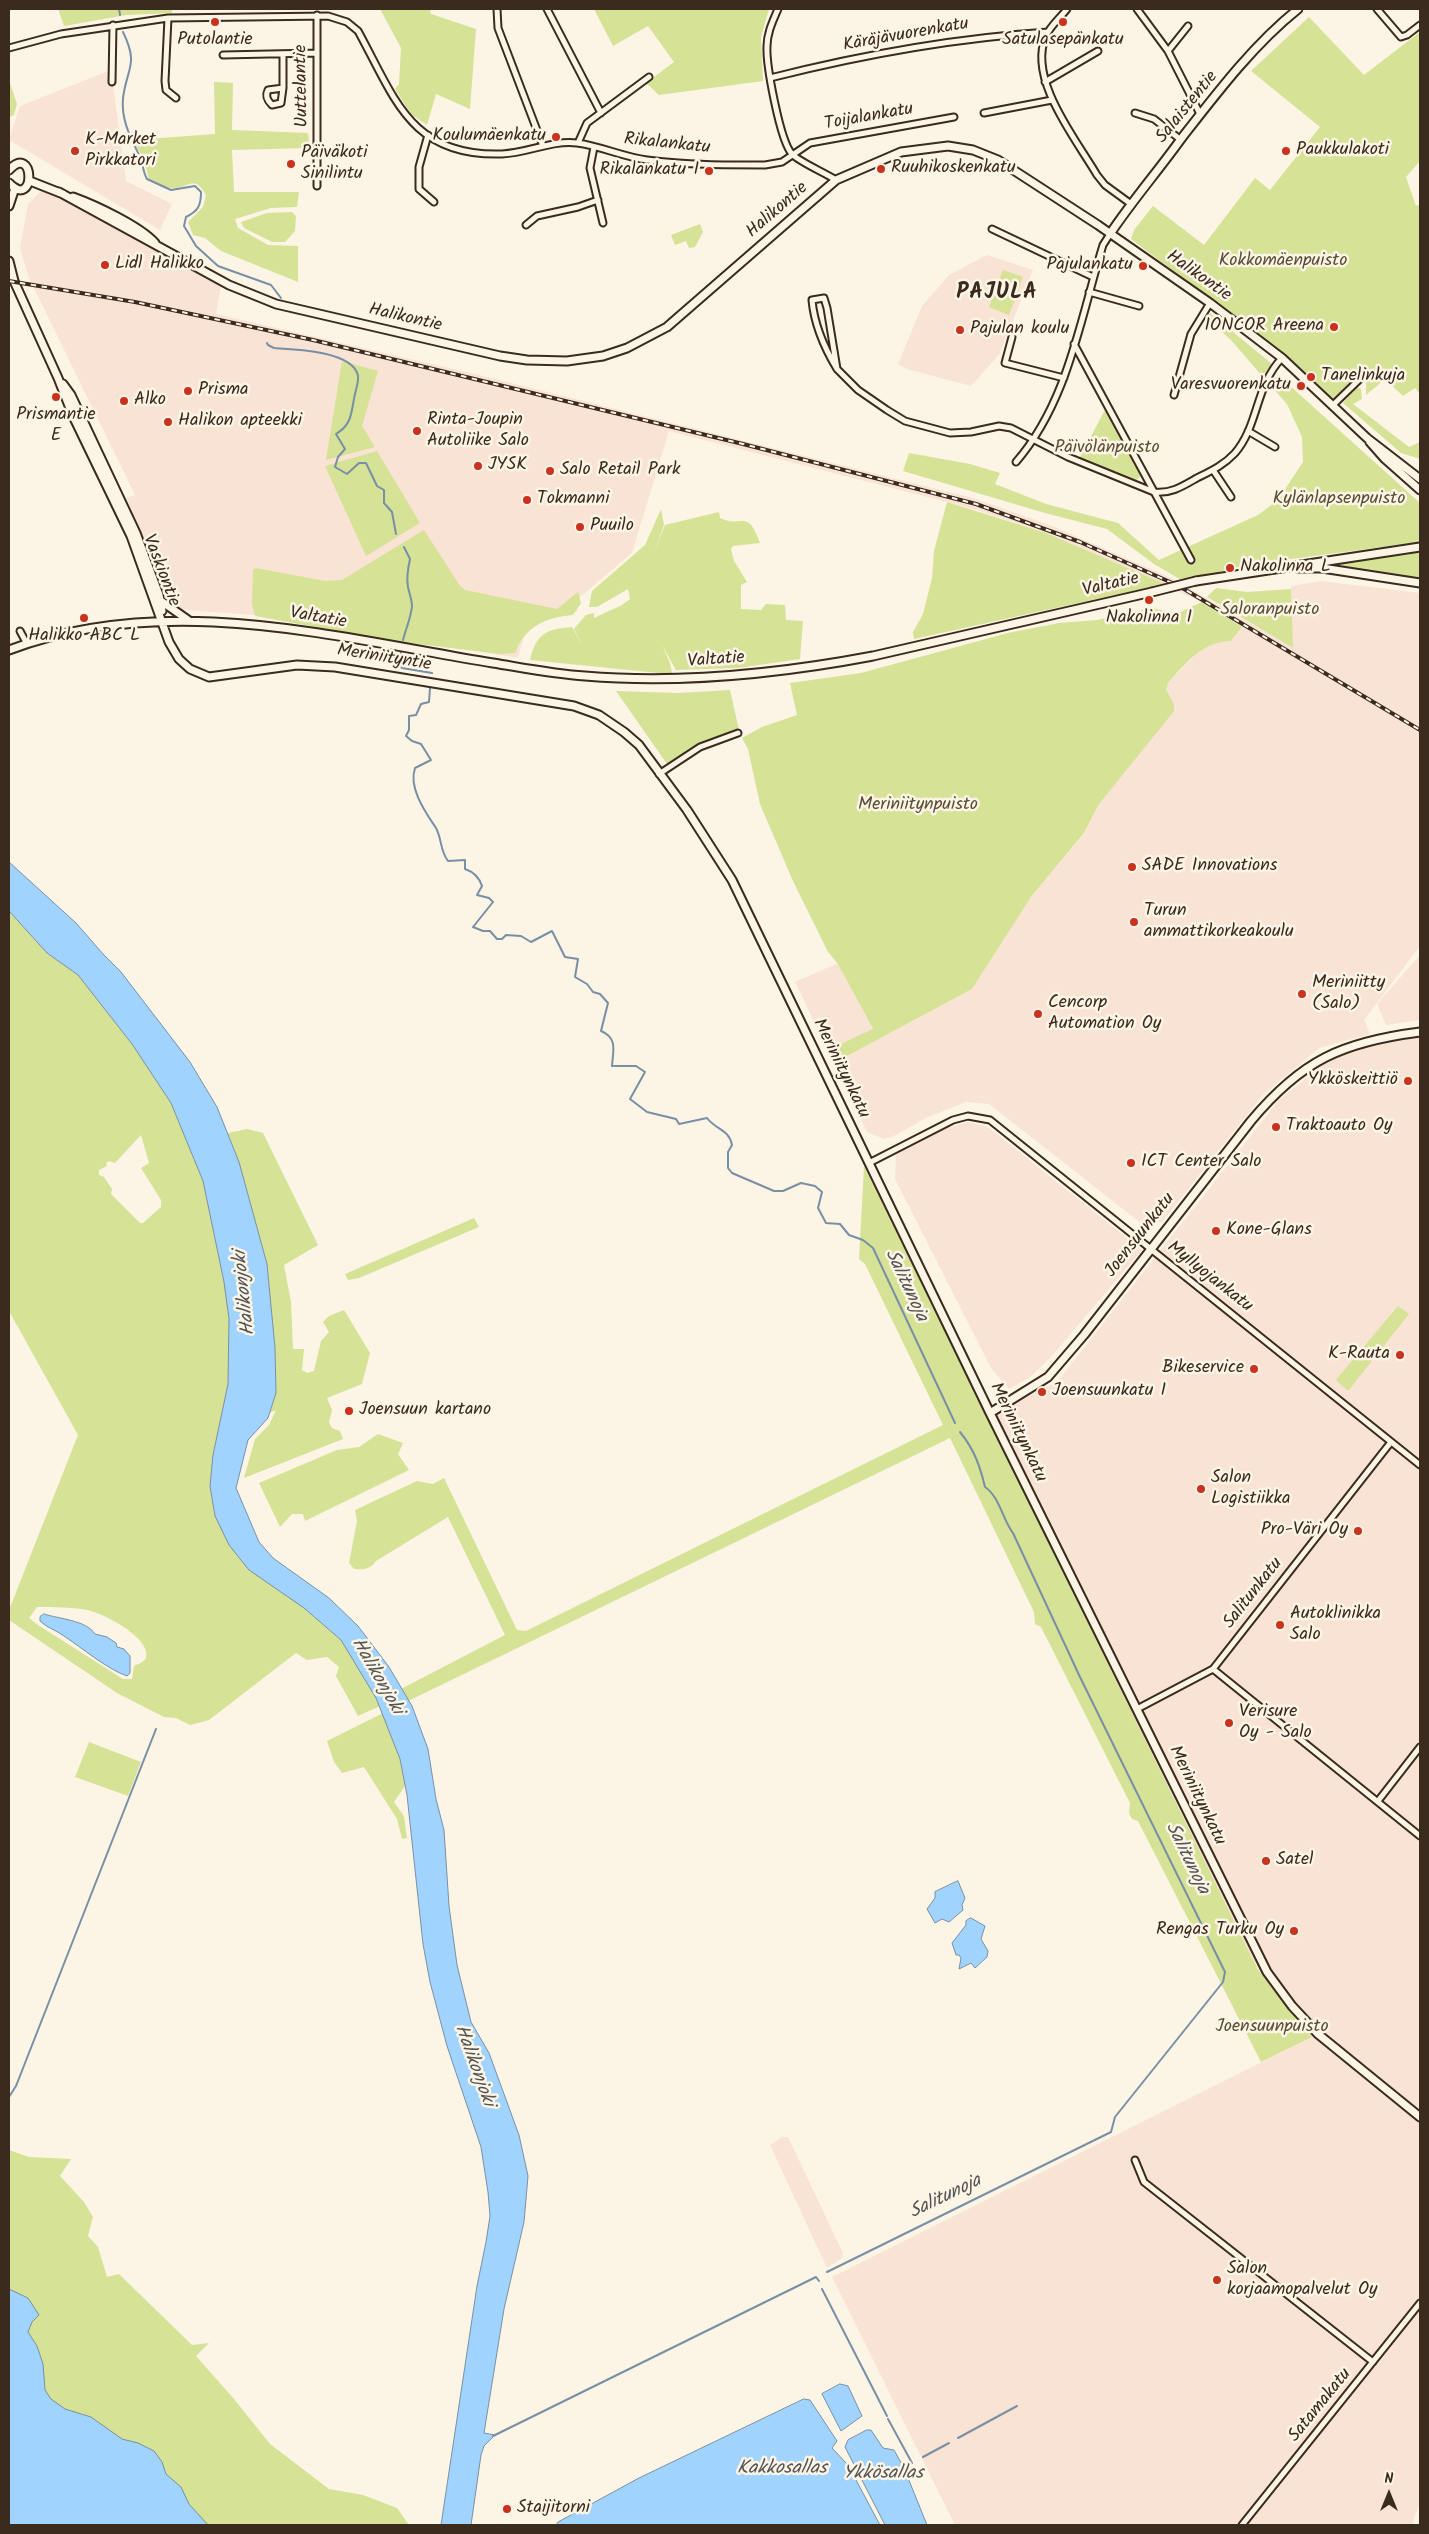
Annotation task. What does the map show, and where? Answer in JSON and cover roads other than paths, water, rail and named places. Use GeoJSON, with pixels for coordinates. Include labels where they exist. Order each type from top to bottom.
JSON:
{"type":"FeatureCollection","features":[{"type":"Feature","properties":{"kind":"main road","name":"Salaistentie"},"geometry":{"type":"LineString","coordinates":[[1110,234],[1130,204],[1200,114],[1256,49],[1298,9]]}},
{"type":"Feature","properties":{"kind":"main road","name":"Halikontie"},"geometry":{"type":"LineString","coordinates":[[30,181],[105,212],[148,236],[157,245],[229,285],[276,304],[500,356],[527,360],[568,361],[603,356],[666,327],[836,180],[901,152],[948,146],[973,150],[998,160],[1210,303],[1282,358],[1367,438],[1420,477]]}},
{"type":"Feature","properties":{"kind":"main road"},"geometry":{"type":"LineString","coordinates":[[9,169],[17,165],[24,166],[30,173],[30,181],[26,187],[12,186],[9,206]]}},
{"type":"Feature","properties":{"kind":"main road","name":"Vaskiontie"},"geometry":{"type":"LineString","coordinates":[[9,261],[14,281],[73,416],[131,536],[163,620]]}},
{"type":"Feature","properties":{"kind":"main road","name":"Vaskiontie"},"geometry":{"type":"LineString","coordinates":[[58,378],[71,395],[136,533],[161,601],[163,620]]}},
{"type":"Feature","properties":{"kind":"main road","name":"Halikontie"},"geometry":{"type":"LineString","coordinates":[[1367,438],[1385,460],[1420,490]]}},
{"type":"Feature","properties":{"kind":"main road"},"geometry":{"type":"LineString","coordinates":[[1414,484],[1420,477]]}},
{"type":"Feature","properties":{"kind":"main road","name":"Valtatie"},"geometry":{"type":"LineString","coordinates":[[9,650],[26,644],[122,624],[163,620],[188,620],[279,627],[584,676],[652,679],[715,678],[826,665],[873,656],[1196,581],[1420,547]]}},
{"type":"Feature","properties":{"kind":"main road"},"geometry":{"type":"LineString","coordinates":[[1278,568],[1322,568],[1420,583]]}},
{"type":"Feature","properties":{"kind":"main road"},"geometry":{"type":"LineString","coordinates":[[161,601],[188,620]]}},
{"type":"Feature","properties":{"kind":"main road","name":"Meriniityntie"},"geometry":{"type":"LineString","coordinates":[[163,620],[170,642],[179,659],[190,669],[209,677],[297,665],[335,666],[574,706],[599,715],[624,732]]}},
{"type":"Feature","properties":{"kind":"main road","name":"Meriniitynkatu"},"geometry":{"type":"LineString","coordinates":[[624,732],[639,745],[687,810],[732,880],[990,1413],[1267,1972],[1292,2006],[1318,2034],[1420,2117]]}},
{"type":"Feature","properties":{"kind":"main road","name":"Joensuunkatu"},"geometry":{"type":"LineString","coordinates":[[990,1413],[1048,1377],[1251,1121],[1271,1098],[1294,1077],[1326,1056],[1365,1041],[1420,1032]]}},
{"type":"Feature","properties":{"kind":"street"},"geometry":{"type":"LineString","coordinates":[[239,9],[239,16]]}},
{"type":"Feature","properties":{"kind":"street"},"geometry":{"type":"LineString","coordinates":[[328,16],[329,9]]}},
{"type":"Feature","properties":{"kind":"street"},"geometry":{"type":"LineString","coordinates":[[497,9],[498,28],[543,146]]}},
{"type":"Feature","properties":{"kind":"street"},"geometry":{"type":"LineString","coordinates":[[547,9],[601,112]]}},
{"type":"Feature","properties":{"kind":"street"},"geometry":{"type":"LineString","coordinates":[[778,9],[767,45],[770,78],[784,140],[793,155],[836,180]]}},
{"type":"Feature","properties":{"kind":"street"},"geometry":{"type":"LineString","coordinates":[[1067,9],[1045,36],[1042,60],[1045,82],[1052,100],[1097,175],[1106,185],[1130,204]]}},
{"type":"Feature","properties":{"kind":"street"},"geometry":{"type":"LineString","coordinates":[[1137,9],[1168,51],[1200,114]]}},
{"type":"Feature","properties":{"kind":"street"},"geometry":{"type":"LineString","coordinates":[[1377,9],[1400,37],[1407,35],[1420,25]]}},
{"type":"Feature","properties":{"kind":"street","name":"Uuttelantie"},"geometry":{"type":"LineString","coordinates":[[317,15],[317,186]]}},
{"type":"Feature","properties":{"kind":"street","name":"Rikalankatu"},"geometry":{"type":"LineString","coordinates":[[9,48],[61,34],[168,18],[328,16],[347,22],[358,31],[397,107],[411,124],[442,144],[458,149],[476,152],[509,153],[563,142],[578,143],[648,160],[731,165],[765,165],[782,162],[793,155]]}},
{"type":"Feature","properties":{"kind":"street"},"geometry":{"type":"LineString","coordinates":[[168,18],[165,81],[166,90],[176,98]]}},
{"type":"Feature","properties":{"kind":"street"},"geometry":{"type":"LineString","coordinates":[[112,82],[113,25]]}},
{"type":"Feature","properties":{"kind":"street"},"geometry":{"type":"LineString","coordinates":[[1168,51],[1188,26]]}},
{"type":"Feature","properties":{"kind":"street","name":"Käräjävuorenkatu"},"geometry":{"type":"LineString","coordinates":[[770,78],[842,60],[980,37],[1048,32]]}},
{"type":"Feature","properties":{"kind":"street"},"geometry":{"type":"LineString","coordinates":[[1045,82],[1098,51]]}},
{"type":"Feature","properties":{"kind":"street"},"geometry":{"type":"LineString","coordinates":[[223,55],[316,53]]}},
{"type":"Feature","properties":{"kind":"street"},"geometry":{"type":"LineString","coordinates":[[283,54],[283,88]]}},
{"type":"Feature","properties":{"kind":"street"},"geometry":{"type":"LineString","coordinates":[[578,143],[587,123],[649,77]]}},
{"type":"Feature","properties":{"kind":"street"},"geometry":{"type":"LineString","coordinates":[[984,113],[1052,100]]}},
{"type":"Feature","properties":{"kind":"street"},"geometry":{"type":"LineString","coordinates":[[1134,112],[1154,119],[1181,140]]}},
{"type":"Feature","properties":{"kind":"street","name":"Toijalankatu"},"geometry":{"type":"LineString","coordinates":[[793,155],[810,143],[954,117]]}},
{"type":"Feature","properties":{"kind":"street"},"geometry":{"type":"LineString","coordinates":[[428,135],[419,167],[419,189],[434,202]]}},
{"type":"Feature","properties":{"kind":"street"},"geometry":{"type":"LineString","coordinates":[[594,147],[590,168],[603,223]]}},
{"type":"Feature","properties":{"kind":"street"},"geometry":{"type":"LineString","coordinates":[[526,225],[537,216],[578,207],[598,200]]}},
{"type":"Feature","properties":{"kind":"street"},"geometry":{"type":"LineString","coordinates":[[992,229],[1094,277]]}},
{"type":"Feature","properties":{"kind":"street"},"geometry":{"type":"LineString","coordinates":[[1016,462],[1030,445],[1051,410],[1064,378],[1103,245],[1110,234]]}},
{"type":"Feature","properties":{"kind":"street"},"geometry":{"type":"LineString","coordinates":[[1089,292],[1139,306]]}},
{"type":"Feature","properties":{"kind":"street"},"geometry":{"type":"LineString","coordinates":[[837,369],[827,308],[824,298],[818,297],[812,300],[813,310],[830,356],[837,369],[858,390],[905,421],[950,433],[971,432],[1003,426],[1082,463],[1154,492],[1174,490],[1212,470],[1236,451],[1248,431],[1264,383],[1282,358]]}},
{"type":"Feature","properties":{"kind":"street"},"geometry":{"type":"LineString","coordinates":[[1174,395],[1191,334],[1210,303]]}},
{"type":"Feature","properties":{"kind":"street"},"geometry":{"type":"LineString","coordinates":[[1012,337],[1005,363],[1064,378]]}},
{"type":"Feature","properties":{"kind":"street"},"geometry":{"type":"LineString","coordinates":[[1074,344],[1191,560]]}},
{"type":"Feature","properties":{"kind":"street"},"geometry":{"type":"LineString","coordinates":[[1332,406],[1366,373]]}},
{"type":"Feature","properties":{"kind":"street"},"geometry":{"type":"LineString","coordinates":[[1248,431],[1276,447]]}},
{"type":"Feature","properties":{"kind":"street"},"geometry":{"type":"LineString","coordinates":[[1212,470],[1231,497]]}},
{"type":"Feature","properties":{"kind":"street"},"geometry":{"type":"LineString","coordinates":[[20,630],[26,644]]}},
{"type":"Feature","properties":{"kind":"street"},"geometry":{"type":"LineString","coordinates":[[659,774],[700,747],[738,733]]}},
{"type":"Feature","properties":{"kind":"street","name":"Myllyojankatu"},"geometry":{"type":"LineString","coordinates":[[869,1163],[952,1120],[968,1116],[990,1120],[1150,1249],[1330,1390],[1420,1465]]}},
{"type":"Feature","properties":{"kind":"street","name":"Salitunkatu"},"geometry":{"type":"LineString","coordinates":[[1213,1669],[1391,1442]]}},
{"type":"Feature","properties":{"kind":"street"},"geometry":{"type":"LineString","coordinates":[[1137,1710],[1213,1669],[1420,1836]]}},
{"type":"Feature","properties":{"kind":"street"},"geometry":{"type":"LineString","coordinates":[[1378,1801],[1420,1747]]}},
{"type":"Feature","properties":{"kind":"street"},"geometry":{"type":"LineString","coordinates":[[1135,2160],[1144,2182],[1373,2362]]}},
{"type":"Feature","properties":{"kind":"street","name":"Satamakatu"},"geometry":{"type":"LineString","coordinates":[[1242,2525],[1420,2303]]}},
{"type":"Feature","properties":{"kind":"water","name":"Halikonjoki"},"geometry":{"type":"Polygon","coordinates":[[[9,862],[76,923],[121,972],[190,1062],[217,1107],[239,1162],[267,1264],[275,1348],[276,1393],[268,1418],[248,1440],[236,1488],[259,1542],[273,1558],[329,1598],[358,1626],[389,1667],[412,1706],[428,1749],[436,1799],[444,1830],[449,1906],[457,1965],[471,2022],[489,2053],[519,2135],[528,2176],[524,2222],[504,2309],[484,2433],[495,2435],[484,2446],[481,2455],[471,2525],[441,2525],[477,2286],[490,2216],[488,2192],[481,2147],[447,2046],[430,1982],[423,1944],[407,1795],[400,1759],[376,1698],[341,1640],[304,1608],[249,1570],[229,1545],[215,1516],[210,1486],[213,1455],[228,1384],[229,1319],[224,1282],[203,1181],[171,1103],[132,1044],[78,975],[47,953],[9,911],[9,862]]]}},
{"type":"Feature","properties":{"kind":"water"},"geometry":{"type":"Polygon","coordinates":[[[44,1614],[79,1623],[91,1629],[95,1634],[107,1637],[116,1643],[117,1647],[124,1649],[130,1656],[130,1673],[127,1676],[119,1673],[40,1621],[40,1617],[44,1614]]]}},
{"type":"Feature","properties":{"kind":"water"},"geometry":{"type":"Polygon","coordinates":[[[958,1881],[965,1898],[962,1905],[963,1910],[949,1922],[942,1919],[935,1923],[927,1909],[935,1898],[935,1892],[958,1881]]]}},
{"type":"Feature","properties":{"kind":"water"},"geometry":{"type":"Polygon","coordinates":[[[971,1918],[985,1926],[981,1939],[988,1951],[987,1957],[975,1968],[971,1963],[959,1969],[961,1958],[959,1955],[956,1955],[952,1943],[966,1925],[966,1921],[971,1918]]]}},
{"type":"Feature","properties":{"kind":"water"},"geometry":{"type":"Polygon","coordinates":[[[9,2289],[28,2298],[39,2315],[32,2322],[28,2332],[37,2346],[43,2364],[45,2390],[51,2399],[65,2409],[91,2417],[122,2439],[138,2443],[154,2451],[162,2462],[166,2474],[181,2487],[189,2504],[208,2525],[9,2525],[9,2289]]]}},
{"type":"Feature","properties":{"kind":"water"},"geometry":{"type":"Polygon","coordinates":[[[840,2384],[848,2386],[862,2416],[841,2431],[822,2394],[840,2384]]]}},
{"type":"Feature","properties":{"kind":"water","name":"Kakkosallas"},"geometry":{"type":"Polygon","coordinates":[[[804,2399],[810,2400],[837,2441],[832,2448],[848,2465],[880,2525],[556,2525],[558,2522],[639,2478],[804,2399]]]}},
{"type":"Feature","properties":{"kind":"water","name":"Ykkösallas"},"geometry":{"type":"Polygon","coordinates":[[[867,2430],[871,2430],[883,2448],[894,2450],[904,2468],[927,2525],[885,2525],[845,2447],[848,2440],[867,2430]]]}},
{"type":"Feature","properties":{"kind":"waterway","name":"Salitunoja"},"geometry":{"type":"LineString","coordinates":[[119,9],[120,15]]}},
{"type":"Feature","properties":{"kind":"waterway","name":"Salitunoja"},"geometry":{"type":"LineString","coordinates":[[123,32],[128,43],[131,59],[123,98],[124,114],[127,129],[140,157],[147,179],[171,190],[195,186],[201,192],[200,201],[196,210],[186,217],[184,226],[196,246],[218,266],[271,285],[281,298]]}},
{"type":"Feature","properties":{"kind":"waterway","name":"Salitunoja"},"geometry":{"type":"LineString","coordinates":[[267,343],[274,348],[335,356],[346,361],[354,368],[358,376],[350,419],[345,427],[336,434],[345,449],[338,457],[335,467],[347,474],[359,463],[366,463],[377,486],[384,490],[384,503],[392,512],[396,534]]}},
{"type":"Feature","properties":{"kind":"waterway","name":"Salitunoja"},"geometry":{"type":"LineString","coordinates":[[403,640],[412,606],[407,580],[410,559],[404,547]]}},
{"type":"Feature","properties":{"kind":"waterway","name":"Salitunoja"},"geometry":{"type":"LineString","coordinates":[[400,656],[401,652]]}},
{"type":"Feature","properties":{"kind":"waterway","name":"Salitunoja"},"geometry":{"type":"LineString","coordinates":[[399,665],[402,668],[432,673]]}},
{"type":"Feature","properties":{"kind":"waterway","name":"Salitunoja"},"geometry":{"type":"LineString","coordinates":[[430,688],[429,702],[421,704],[416,715],[409,716],[409,730],[406,736],[412,741],[421,744],[431,760],[415,768],[414,784],[419,800],[438,832],[445,857],[448,861],[465,860],[465,869],[476,875],[482,886],[477,895],[489,898],[493,902],[473,927],[483,931],[490,931],[497,939],[502,939],[506,935],[521,936],[531,942],[552,931],[565,957],[578,959],[575,977],[587,984],[593,992],[600,994],[608,1003],[601,1031],[610,1037],[612,1041],[612,1066],[636,1066],[645,1072],[630,1099],[647,1112],[676,1119],[679,1124],[707,1118],[725,1133],[730,1140],[732,1145],[728,1152],[728,1168],[732,1173],[774,1191],[783,1191],[801,1183],[815,1186],[822,1192],[818,1208],[826,1223],[840,1224],[849,1235],[863,1240],[873,1248],[955,1423]]}},
{"type":"Feature","properties":{"kind":"waterway","name":"Salitunoja"},"geometry":{"type":"LineString","coordinates":[[827,2272],[1111,2132],[1115,2117],[1223,1982],[1225,1972],[1080,1677],[1013,1533],[994,1496],[985,1487],[976,1458],[960,1432]]}},
{"type":"Feature","properties":{"kind":"waterway"},"geometry":{"type":"LineString","coordinates":[[9,2097],[16,2086],[156,1729]]}},
{"type":"Feature","properties":{"kind":"waterway"},"geometry":{"type":"LineString","coordinates":[[493,2436],[816,2277],[819,2281]]}},
{"type":"Feature","properties":{"kind":"waterway"},"geometry":{"type":"LineString","coordinates":[[822,2289],[887,2416]]}},
{"type":"Feature","properties":{"kind":"waterway"},"geometry":{"type":"LineString","coordinates":[[958,2438],[1017,2406]]}},
{"type":"Feature","properties":{"kind":"waterway"},"geometry":{"type":"LineString","coordinates":[[888,2419],[912,2463]]}},
{"type":"Feature","properties":{"kind":"waterway"},"geometry":{"type":"LineString","coordinates":[[923,2457],[949,2443]]}},
{"type":"Feature","properties":{"kind":"railway"},"geometry":{"type":"LineString","coordinates":[[9,281],[135,302],[313,340],[743,444],[976,504],[1080,542],[1179,586],[1420,730]]}},
{"type":"Feature","properties":{"kind":"place","name":"Putolantie"},"geometry":{"type":"Point","coordinates":[215,22]}},
{"type":"Feature","properties":{"kind":"place","name":"Satulasepänkatu"},"geometry":{"type":"Point","coordinates":[1063,22]}},
{"type":"Feature","properties":{"kind":"place","name":"Koulumäenkatu"},"geometry":{"type":"Point","coordinates":[556,137]}},
{"type":"Feature","properties":{"kind":"place","name":"K-Market Pirkkatori"},"geometry":{"type":"Point","coordinates":[75,151]}},
{"type":"Feature","properties":{"kind":"place","name":"Paukkulakoti"},"geometry":{"type":"Point","coordinates":[1286,151]}},
{"type":"Feature","properties":{"kind":"place","name":"Päiväkoti Sinilintu"},"geometry":{"type":"Point","coordinates":[291,164]}},
{"type":"Feature","properties":{"kind":"place","name":"Ruuhikoskenkatu"},"geometry":{"type":"Point","coordinates":[881,169]}},
{"type":"Feature","properties":{"kind":"place","name":"Rikalankatu I"},"geometry":{"type":"Point","coordinates":[709,171]}},
{"type":"Feature","properties":{"kind":"place","name":"Lidl Halikko"},"geometry":{"type":"Point","coordinates":[105,265]}},
{"type":"Feature","properties":{"kind":"place","name":"Pajulankatu"},"geometry":{"type":"Point","coordinates":[1143,266]}},
{"type":"Feature","properties":{"kind":"place","name":"IONCOR Areena"},"geometry":{"type":"Point","coordinates":[1334,327]}},
{"type":"Feature","properties":{"kind":"place","name":"Pajulan koulu"},"geometry":{"type":"Point","coordinates":[960,330]}},
{"type":"Feature","properties":{"kind":"place","name":"Tanelinkuja"},"geometry":{"type":"Point","coordinates":[1311,377]}},
{"type":"Feature","properties":{"kind":"place","name":"Varesvuorenkatu"},"geometry":{"type":"Point","coordinates":[1301,386]}},
{"type":"Feature","properties":{"kind":"place","name":"Prisma"},"geometry":{"type":"Point","coordinates":[188,391]}},
{"type":"Feature","properties":{"kind":"place","name":"Prismantie E"},"geometry":{"type":"Point","coordinates":[56,397]}},
{"type":"Feature","properties":{"kind":"place","name":"Alko"},"geometry":{"type":"Point","coordinates":[124,401]}},
{"type":"Feature","properties":{"kind":"place","name":"Halikon apteekki"},"geometry":{"type":"Point","coordinates":[168,422]}},
{"type":"Feature","properties":{"kind":"place","name":"Rinta-Joupin Autoliike Salo"},"geometry":{"type":"Point","coordinates":[417,431]}},
{"type":"Feature","properties":{"kind":"place","name":"JYSK"},"geometry":{"type":"Point","coordinates":[478,466]}},
{"type":"Feature","properties":{"kind":"place","name":"Salo Retail Park"},"geometry":{"type":"Point","coordinates":[550,471]}},
{"type":"Feature","properties":{"kind":"place","name":"Tokmanni"},"geometry":{"type":"Point","coordinates":[527,500]}},
{"type":"Feature","properties":{"kind":"place","name":"Puuilo"},"geometry":{"type":"Point","coordinates":[580,527]}},
{"type":"Feature","properties":{"kind":"place","name":"Nakolinna L"},"geometry":{"type":"Point","coordinates":[1230,568]}},
{"type":"Feature","properties":{"kind":"place","name":"Nakolinna I"},"geometry":{"type":"Point","coordinates":[1149,600]}},
{"type":"Feature","properties":{"kind":"place","name":"Halikko ABC L"},"geometry":{"type":"Point","coordinates":[84,618]}},
{"type":"Feature","properties":{"kind":"place","name":"SADE Innovations"},"geometry":{"type":"Point","coordinates":[1132,867]}},
{"type":"Feature","properties":{"kind":"place","name":"Turun ammattikorkeakoulu"},"geometry":{"type":"Point","coordinates":[1134,922]}},
{"type":"Feature","properties":{"kind":"place","name":"Meriniitty (Salo)"},"geometry":{"type":"Point","coordinates":[1302,994]}},
{"type":"Feature","properties":{"kind":"place","name":"Cencorp Automation Oy"},"geometry":{"type":"Point","coordinates":[1038,1014]}},
{"type":"Feature","properties":{"kind":"place","name":"Ykköskeittiö"},"geometry":{"type":"Point","coordinates":[1408,1081]}},
{"type":"Feature","properties":{"kind":"place","name":"Traktoauto Oy"},"geometry":{"type":"Point","coordinates":[1276,1127]}},
{"type":"Feature","properties":{"kind":"place","name":"ICT Center Salo"},"geometry":{"type":"Point","coordinates":[1131,1163]}},
{"type":"Feature","properties":{"kind":"place","name":"Kone-Glans"},"geometry":{"type":"Point","coordinates":[1216,1231]}},
{"type":"Feature","properties":{"kind":"place","name":"K-Rauta"},"geometry":{"type":"Point","coordinates":[1400,1355]}},
{"type":"Feature","properties":{"kind":"place","name":"Bikeservice"},"geometry":{"type":"Point","coordinates":[1254,1369]}},
{"type":"Feature","properties":{"kind":"place","name":"Joensuunkatu I"},"geometry":{"type":"Point","coordinates":[1042,1392]}},
{"type":"Feature","properties":{"kind":"place","name":"Joensuun kartano"},"geometry":{"type":"Point","coordinates":[349,1411]}},
{"type":"Feature","properties":{"kind":"place","name":"Salon Logistiikka"},"geometry":{"type":"Point","coordinates":[1201,1489]}},
{"type":"Feature","properties":{"kind":"place","name":"Pro-Väri Oy"},"geometry":{"type":"Point","coordinates":[1358,1531]}},
{"type":"Feature","properties":{"kind":"place","name":"Autoklinikka Salo"},"geometry":{"type":"Point","coordinates":[1280,1625]}},
{"type":"Feature","properties":{"kind":"place","name":"Verisure Oy - Salo"},"geometry":{"type":"Point","coordinates":[1229,1723]}},
{"type":"Feature","properties":{"kind":"place","name":"Satel"},"geometry":{"type":"Point","coordinates":[1266,1861]}},
{"type":"Feature","properties":{"kind":"place","name":"Rengas Turku Oy"},"geometry":{"type":"Point","coordinates":[1294,1931]}},
{"type":"Feature","properties":{"kind":"place","name":"Salon korjaamopalvelut Oy"},"geometry":{"type":"Point","coordinates":[1217,2280]}},
{"type":"Feature","properties":{"kind":"place","name":"Staijitorni"},"geometry":{"type":"Point","coordinates":[507,2509]}},
{"type":"Feature","properties":{"kind":"district","name":"PAJULA"},"geometry":{"type":"Point","coordinates":[997,294]}},
{"type":"Feature","properties":{"kind":"park label","name":"Kokkomäenpuisto"},"geometry":{"type":"Point","coordinates":[1283,262]}},
{"type":"Feature","properties":{"kind":"park label","name":"Päivölänpuisto"},"geometry":{"type":"Point","coordinates":[1107,449]}},
{"type":"Feature","properties":{"kind":"park label","name":"Kylänlapsenpuisto"},"geometry":{"type":"Point","coordinates":[1339,500]}},
{"type":"Feature","properties":{"kind":"park label","name":"Saloranpuisto"},"geometry":{"type":"Point","coordinates":[1270,611]}},
{"type":"Feature","properties":{"kind":"park label","name":"Meriniitynpuisto"},"geometry":{"type":"Point","coordinates":[918,806]}},
{"type":"Feature","properties":{"kind":"park label","name":"Joensuunpuisto"},"geometry":{"type":"Point","coordinates":[1272,2028]}}]}
